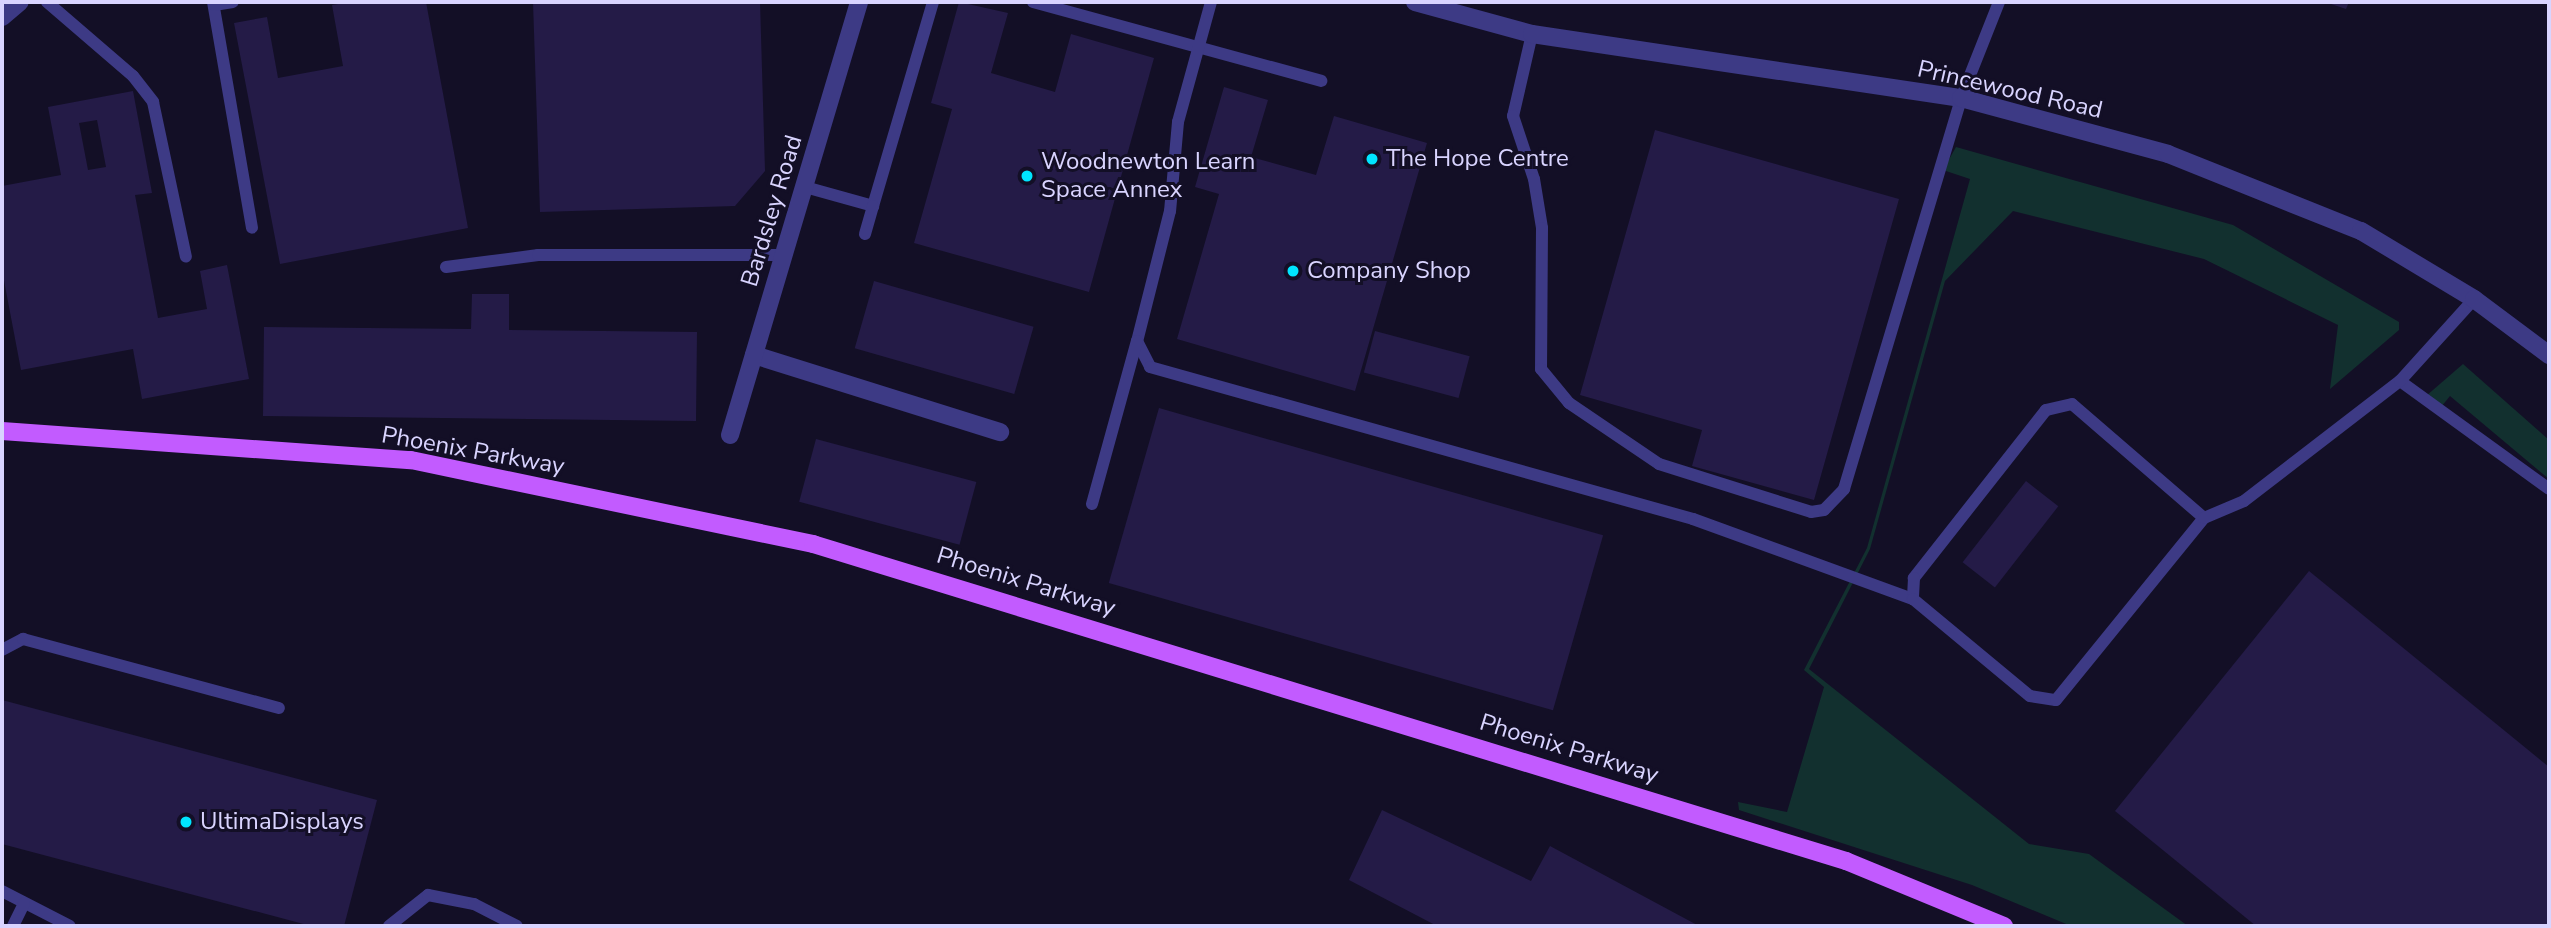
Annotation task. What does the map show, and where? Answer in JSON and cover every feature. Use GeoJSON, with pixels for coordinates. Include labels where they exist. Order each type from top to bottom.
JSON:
{"type":"FeatureCollection","features":[{"type":"Feature","properties":{"kind":"main road","name":"Phoenix Parkway"},"geometry":{"type":"LineString","coordinates":[[2,431],[411,460],[813,544],[1846,861],[2004,926]]}},
{"type":"Feature","properties":{"kind":"street"},"geometry":{"type":"LineString","coordinates":[[2,17],[20,2]]}},
{"type":"Feature","properties":{"kind":"street","name":"Bardsley Road"},"geometry":{"type":"LineString","coordinates":[[730,435],[859,2]]}},
{"type":"Feature","properties":{"kind":"street","name":"Princewood Road"},"geometry":{"type":"LineString","coordinates":[[1415,2],[1532,34],[1961,98],[2168,154],[2361,231],[2474,299],[2549,355]]}},
{"type":"Feature","properties":{"kind":"street"},"geometry":{"type":"LineString","coordinates":[[754,355],[1000,432]]}},
{"type":"Feature","properties":{"kind":"lane"},"geometry":{"type":"LineString","coordinates":[[47,2],[133,76],[153,102],[186,257]]}},
{"type":"Feature","properties":{"kind":"lane"},"geometry":{"type":"LineString","coordinates":[[233,2],[213,4],[253,228]]}},
{"type":"Feature","properties":{"kind":"lane"},"geometry":{"type":"LineString","coordinates":[[864,234],[933,2]]}},
{"type":"Feature","properties":{"kind":"lane"},"geometry":{"type":"LineString","coordinates":[[1033,2],[1321,82]]}},
{"type":"Feature","properties":{"kind":"lane"},"geometry":{"type":"LineString","coordinates":[[1092,504],[1170,211],[1178,122],[1211,2]]}},
{"type":"Feature","properties":{"kind":"lane"},"geometry":{"type":"LineString","coordinates":[[1532,34],[1513,116],[1534,179],[1542,228],[1541,369],[1569,403],[1659,464],[1811,512],[1824,510],[1844,489],[1961,98],[1999,2]]}},
{"type":"Feature","properties":{"kind":"lane"},"geometry":{"type":"LineString","coordinates":[[805,187],[873,206]]}},
{"type":"Feature","properties":{"kind":"lane"},"geometry":{"type":"LineString","coordinates":[[446,267],[538,255],[784,255]]}},
{"type":"Feature","properties":{"kind":"lane"},"geometry":{"type":"LineString","coordinates":[[1137,341],[1150,367],[1693,519],[1913,599],[2030,696],[2056,700],[2204,518],[2244,501],[2400,382],[2474,299]]}},
{"type":"Feature","properties":{"kind":"lane"},"geometry":{"type":"LineString","coordinates":[[2400,382],[2549,489]]}},
{"type":"Feature","properties":{"kind":"lane"},"geometry":{"type":"LineString","coordinates":[[1913,599],[1914,578],[2046,410],[2072,404],[2204,518]]}},
{"type":"Feature","properties":{"kind":"lane"},"geometry":{"type":"LineString","coordinates":[[2,650],[23,639],[279,708]]}},
{"type":"Feature","properties":{"kind":"lane"},"geometry":{"type":"LineString","coordinates":[[2,891],[70,926]]}},
{"type":"Feature","properties":{"kind":"lane"},"geometry":{"type":"LineString","coordinates":[[389,926],[428,895],[474,904],[517,926]]}},
{"type":"Feature","properties":{"kind":"lane"},"geometry":{"type":"LineString","coordinates":[[13,926],[24,903]]}},
{"type":"Feature","properties":{"kind":"green space"},"geometry":{"type":"Polygon","coordinates":[[[1956,147],[2233,225],[2399,322],[2399,330],[2330,389],[2338,325],[2204,259],[2013,211],[1945,281],[1870,549],[1809,669],[2029,844],[2089,854],[2188,926],[2071,926],[1972,885],[1739,810],[1738,802],[1787,812],[1824,687],[1804,670],[1867,548],[1970,179],[1943,170],[1956,147]]]}},
{"type":"Feature","properties":{"kind":"green space"},"geometry":{"type":"Polygon","coordinates":[[[2463,364],[2549,440],[2549,479],[2450,396],[2437,412],[2426,396],[2463,364]]]}},
{"type":"Feature","properties":{"kind":"building"},"geometry":{"type":"Polygon","coordinates":[[[350,2],[426,2],[468,228],[280,264],[234,23],[267,17],[278,78],[343,66],[332,5],[350,2]]]}},
{"type":"Feature","properties":{"kind":"building"},"geometry":{"type":"Polygon","coordinates":[[[533,2],[760,2],[765,171],[735,206],[540,212],[533,2]]]}},
{"type":"Feature","properties":{"kind":"building","name":"Woodnewton Learn Space Annex"},"geometry":{"type":"Polygon","coordinates":[[[959,2],[1008,13],[991,73],[1055,92],[1071,34],[1154,58],[1089,292],[914,243],[952,109],[931,103],[959,2]]]}},
{"type":"Feature","properties":{"kind":"building"},"geometry":{"type":"Polygon","coordinates":[[[2325,2],[2349,2],[2346,9],[2325,2]]]}},
{"type":"Feature","properties":{"kind":"building","name":"Company Shop"},"geometry":{"type":"Polygon","coordinates":[[[1224,87],[1268,100],[1251,157],[1316,175],[1334,116],[1427,143],[1355,391],[1177,339],[1219,194],[1195,187],[1224,87]]]}},
{"type":"Feature","properties":{"kind":"building"},"geometry":{"type":"Polygon","coordinates":[[[133,91],[152,193],[135,195],[158,318],[207,309],[200,271],[227,265],[249,379],[142,399],[133,349],[21,370],[2,270],[2,186],[61,175],[48,107],[133,91]],[[97,120],[79,123],[88,170],[106,167],[97,120]]]}},
{"type":"Feature","properties":{"kind":"building"},"geometry":{"type":"Polygon","coordinates":[[[1655,130],[1899,199],[1814,500],[1692,466],[1702,430],[1580,395],[1655,130]]]}},
{"type":"Feature","properties":{"kind":"building"},"geometry":{"type":"Polygon","coordinates":[[[874,281],[1034,327],[1014,394],[855,348],[874,281]]]}},
{"type":"Feature","properties":{"kind":"building"},"geometry":{"type":"Polygon","coordinates":[[[472,294],[509,294],[509,330],[697,332],[696,421],[263,416],[264,327],[471,329],[472,294]]]}},
{"type":"Feature","properties":{"kind":"building"},"geometry":{"type":"Polygon","coordinates":[[[1375,331],[1470,356],[1459,398],[1364,373],[1375,331]]]}},
{"type":"Feature","properties":{"kind":"building"},"geometry":{"type":"Polygon","coordinates":[[[1159,408],[1603,535],[1553,710],[1109,583],[1159,408]]]}},
{"type":"Feature","properties":{"kind":"building"},"geometry":{"type":"Polygon","coordinates":[[[816,439],[976,482],[960,545],[799,502],[816,439]]]}},
{"type":"Feature","properties":{"kind":"building"},"geometry":{"type":"Polygon","coordinates":[[[2026,481],[2058,506],[1995,587],[1963,562],[2026,481]]]}},
{"type":"Feature","properties":{"kind":"building"},"geometry":{"type":"Polygon","coordinates":[[[2309,571],[2549,767],[2549,926],[2256,926],[2115,811],[2309,571]]]}},
{"type":"Feature","properties":{"kind":"building","name":"UltimaDisplays"},"geometry":{"type":"Polygon","coordinates":[[[2,700],[377,800],[344,926],[311,926],[2,844],[2,700]]]}},
{"type":"Feature","properties":{"kind":"building"},"geometry":{"type":"Polygon","coordinates":[[[1382,810],[1531,881],[1550,846],[1699,926],[1437,926],[1349,880],[1382,810]]]}},
{"type":"Feature","properties":{"kind":"place","name":"The Hope Centre"},"geometry":{"type":"Point","coordinates":[1372,159]}},
{"type":"Feature","properties":{"kind":"place","name":"Woodnewton Learn Space Annex"},"geometry":{"type":"Point","coordinates":[1027,176]}},
{"type":"Feature","properties":{"kind":"place","name":"Company Shop"},"geometry":{"type":"Point","coordinates":[1293,271]}},
{"type":"Feature","properties":{"kind":"place","name":"UltimaDisplays"},"geometry":{"type":"Point","coordinates":[186,822]}}]}
